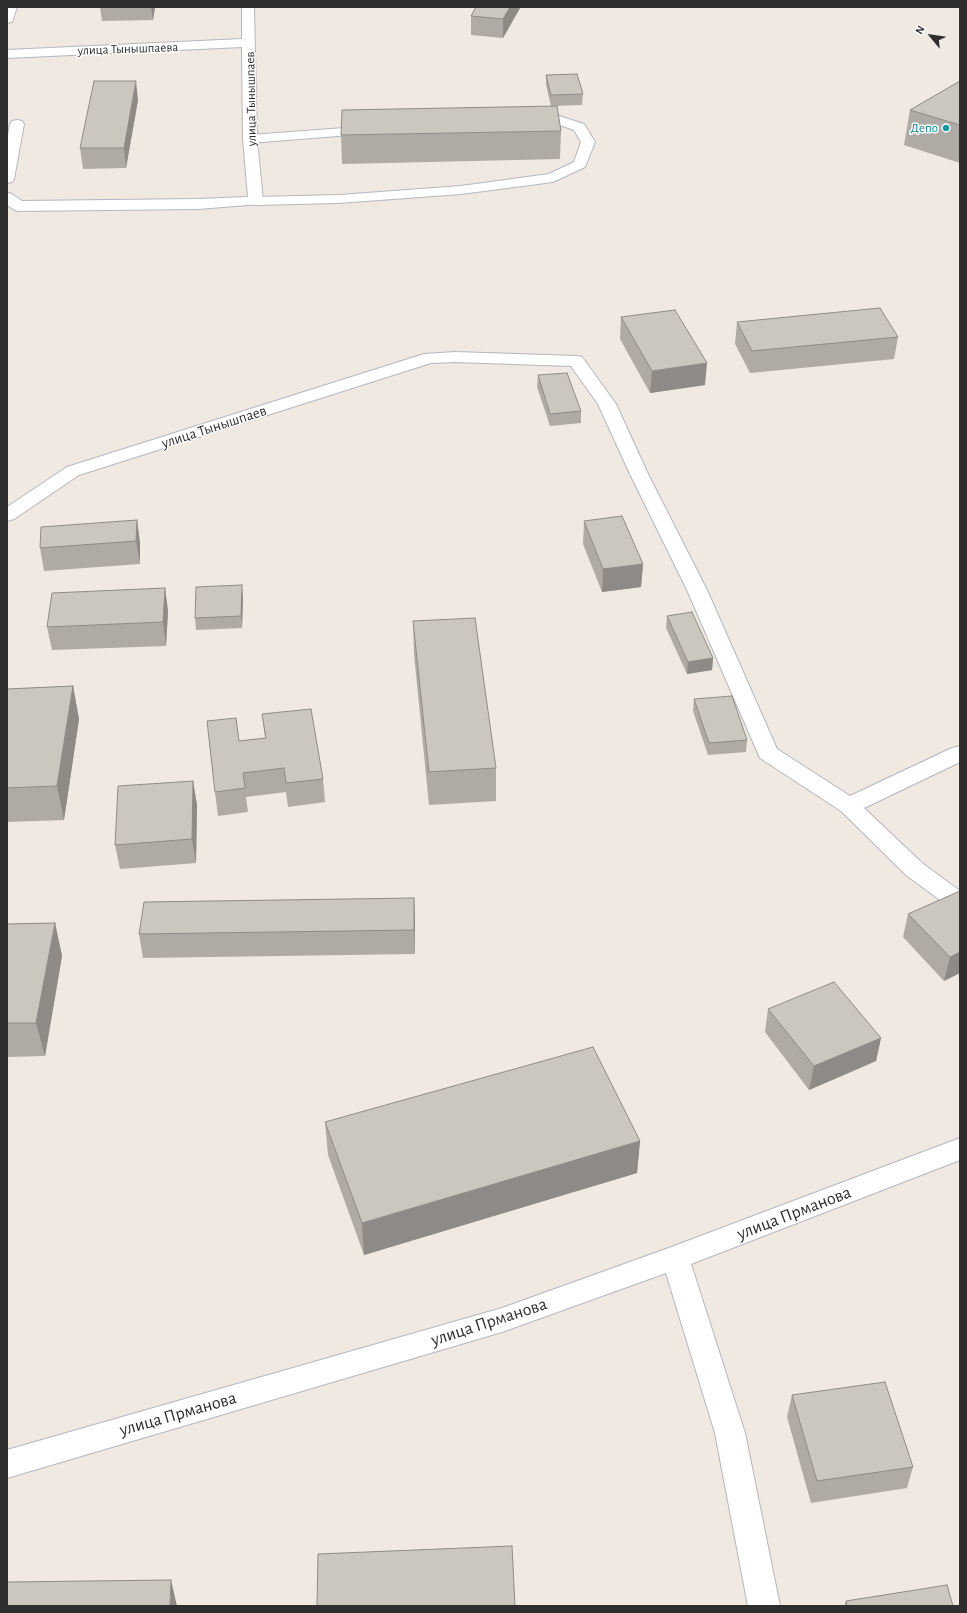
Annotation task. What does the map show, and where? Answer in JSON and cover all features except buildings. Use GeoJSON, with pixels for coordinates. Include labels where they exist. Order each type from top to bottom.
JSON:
{"type":"FeatureCollection","features":[{"type":"Feature","properties":{"kind":"street"},"geometry":{"type":"LineString","coordinates":[[7,19],[11,7]]}},
{"type":"Feature","properties":{"kind":"street","name":"улица Тынышпаев"},"geometry":{"type":"LineString","coordinates":[[248,7],[250,139],[256,201]]}},
{"type":"Feature","properties":{"kind":"street","name":"улица Тынышпаева"},"geometry":{"type":"LineString","coordinates":[[7,54],[249,43]]}},
{"type":"Feature","properties":{"kind":"street"},"geometry":{"type":"LineString","coordinates":[[7,197],[18,206],[145,205],[339,199],[461,190],[553,178],[580,164],[588,142],[580,126],[556,119],[515,119]]}},
{"type":"Feature","properties":{"kind":"street"},"geometry":{"type":"LineString","coordinates":[[7,179],[17,124]]}},
{"type":"Feature","properties":{"kind":"street"},"geometry":{"type":"LineString","coordinates":[[250,139],[383,129]]}},
{"type":"Feature","properties":{"kind":"street","name":"улица Тынышпаев"},"geometry":{"type":"LineString","coordinates":[[7,514],[73,471],[430,358],[455,357],[576,361],[607,404],[639,474],[697,590],[768,753],[849,806]]}},
{"type":"Feature","properties":{"kind":"street"},"geometry":{"type":"LineString","coordinates":[[960,753],[849,806],[914,869],[960,903]]}},
{"type":"Feature","properties":{"kind":"street","name":"улица Прманова"},"geometry":{"type":"LineString","coordinates":[[7,1464],[502,1320],[675,1258],[960,1149]]}},
{"type":"Feature","properties":{"kind":"street"},"geometry":{"type":"LineString","coordinates":[[675,1258],[730,1433],[764,1606]]}},
{"type":"Feature","properties":{"kind":"place","name":"Депо"},"geometry":{"type":"Point","coordinates":[946,128]}}]}
